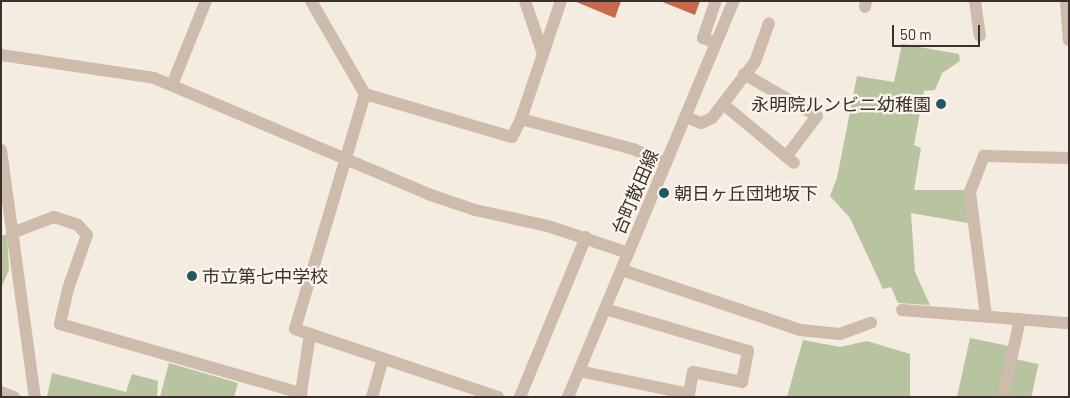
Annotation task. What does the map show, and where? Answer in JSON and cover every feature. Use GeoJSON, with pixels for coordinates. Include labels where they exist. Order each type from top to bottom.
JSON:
{"type":"FeatureCollection","features":[{"type":"Feature","properties":{"kind":"street"},"geometry":{"type":"LineString","coordinates":[[172,85],[206,1]]}},
{"type":"Feature","properties":{"kind":"street"},"geometry":{"type":"LineString","coordinates":[[311,1],[365,94],[512,137],[521,119],[561,1]]}},
{"type":"Feature","properties":{"kind":"street"},"geometry":{"type":"LineString","coordinates":[[525,1],[543,54]]}},
{"type":"Feature","properties":{"kind":"street"},"geometry":{"type":"LineString","coordinates":[[716,1],[703,38],[716,43]]}},
{"type":"Feature","properties":{"kind":"street","name":"台町散田線"},"geometry":{"type":"LineString","coordinates":[[568,397],[734,1]]}},
{"type":"Feature","properties":{"kind":"street"},"geometry":{"type":"LineString","coordinates":[[975,1],[980,36]]}},
{"type":"Feature","properties":{"kind":"street"},"geometry":{"type":"LineString","coordinates":[[1066,1],[1069,40]]}},
{"type":"Feature","properties":{"kind":"street"},"geometry":{"type":"LineString","coordinates":[[686,117],[707,122],[755,62],[769,23]]}},
{"type":"Feature","properties":{"kind":"street"},"geometry":{"type":"LineString","coordinates":[[1,56],[86,66],[154,78],[344,158],[475,210],[586,237],[628,253]]}},
{"type":"Feature","properties":{"kind":"street"},"geometry":{"type":"LineString","coordinates":[[722,104],[790,160],[817,116],[744,74]]}},
{"type":"Feature","properties":{"kind":"street"},"geometry":{"type":"LineString","coordinates":[[365,94],[344,158],[295,329],[498,397]]}},
{"type":"Feature","properties":{"kind":"street"},"geometry":{"type":"LineString","coordinates":[[521,119],[633,149],[666,163]]}},
{"type":"Feature","properties":{"kind":"street"},"geometry":{"type":"LineString","coordinates":[[1,150],[35,397]]}},
{"type":"Feature","properties":{"kind":"street"},"geometry":{"type":"LineString","coordinates":[[986,316],[970,192],[984,156],[1069,158]]}},
{"type":"Feature","properties":{"kind":"street"},"geometry":{"type":"LineString","coordinates":[[12,233],[54,217],[78,225],[87,236],[68,290],[60,324],[301,393],[310,334]]}},
{"type":"Feature","properties":{"kind":"street"},"geometry":{"type":"LineString","coordinates":[[520,397],[586,237]]}},
{"type":"Feature","properties":{"kind":"street"},"geometry":{"type":"LineString","coordinates":[[622,270],[800,330],[840,334],[871,323]]}},
{"type":"Feature","properties":{"kind":"street"},"geometry":{"type":"LineString","coordinates":[[579,371],[681,394],[688,394],[692,372],[742,382],[748,351],[605,308]]}},
{"type":"Feature","properties":{"kind":"street"},"geometry":{"type":"LineString","coordinates":[[902,310],[1069,323]]}},
{"type":"Feature","properties":{"kind":"street"},"geometry":{"type":"LineString","coordinates":[[1003,397],[1020,319]]}},
{"type":"Feature","properties":{"kind":"street"},"geometry":{"type":"LineString","coordinates":[[372,397],[383,359]]}},
{"type":"Feature","properties":{"kind":"street"},"geometry":{"type":"LineString","coordinates":[[1,392],[14,397]]}},
{"type":"Feature","properties":{"kind":"green space"},"geometry":{"type":"Polygon","coordinates":[[[902,44],[959,54],[960,61],[942,73],[935,90],[924,91],[914,145],[921,148],[914,190],[965,190],[968,223],[911,213],[915,272],[930,305],[898,303],[891,287],[883,289],[850,218],[830,196],[837,178],[857,76],[894,82],[902,44]]]}},
{"type":"Feature","properties":{"kind":"green space"},"geometry":{"type":"Polygon","coordinates":[[[7,234],[9,270],[1,288],[1,236],[7,234]]]}},
{"type":"Feature","properties":{"kind":"green space"},"geometry":{"type":"Polygon","coordinates":[[[970,338],[1009,346],[998,397],[957,397],[970,338]]]}},
{"type":"Feature","properties":{"kind":"green space"},"geometry":{"type":"Polygon","coordinates":[[[803,340],[840,347],[867,341],[910,354],[910,397],[787,397],[803,340]]]}},
{"type":"Feature","properties":{"kind":"green space"},"geometry":{"type":"Polygon","coordinates":[[[1015,359],[1038,364],[1031,397],[1007,397],[1015,359]]]}},
{"type":"Feature","properties":{"kind":"green space"},"geometry":{"type":"Polygon","coordinates":[[[169,363],[238,383],[234,397],[160,397],[169,363]]]}},
{"type":"Feature","properties":{"kind":"green space"},"geometry":{"type":"Polygon","coordinates":[[[52,373],[126,392],[132,374],[158,381],[157,397],[47,397],[52,373]]]}},
{"type":"Feature","properties":{"kind":"building"},"geometry":{"type":"Polygon","coordinates":[[[574,1],[621,1],[615,18],[574,1]]]}},
{"type":"Feature","properties":{"kind":"building"},"geometry":{"type":"Polygon","coordinates":[[[660,1],[700,1],[695,15],[660,1]]]}},
{"type":"Feature","properties":{"kind":"place","name":"永明院ルンビニ幼稚園"},"geometry":{"type":"Point","coordinates":[941,104]}},
{"type":"Feature","properties":{"kind":"place","name":"朝日ヶ丘団地坂下"},"geometry":{"type":"Point","coordinates":[664,193]}},
{"type":"Feature","properties":{"kind":"place","name":"市立第七中学校"},"geometry":{"type":"Point","coordinates":[192,276]}}]}
